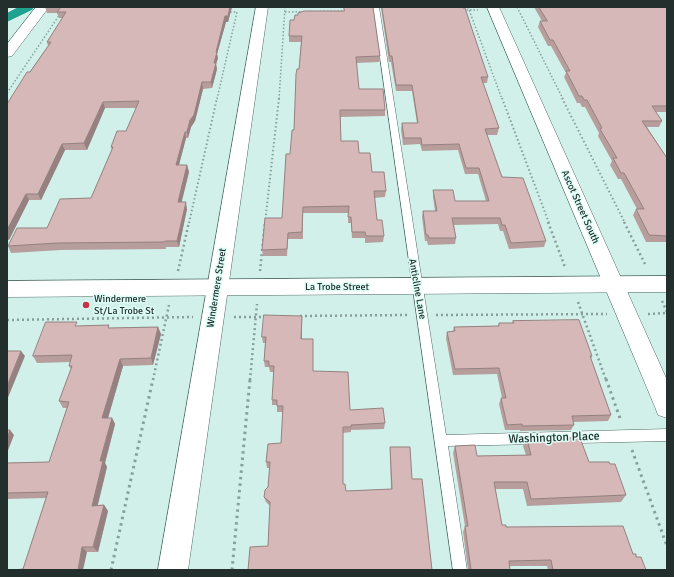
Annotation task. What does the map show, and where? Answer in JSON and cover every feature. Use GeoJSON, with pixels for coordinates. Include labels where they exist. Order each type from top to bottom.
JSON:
{"type":"FeatureCollection","features":[{"type":"Feature","properties":{"kind":"highway"},"geometry":{"type":"LineString","coordinates":[[7,18],[28,7]]}},
{"type":"Feature","properties":{"kind":"main road"},"geometry":{"type":"LineString","coordinates":[[7,53],[43,7]]}},
{"type":"Feature","properties":{"kind":"main road"},"geometry":{"type":"LineString","coordinates":[[7,32],[9,41],[7,49]]}},
{"type":"Feature","properties":{"kind":"main road","name":"La Trobe Street"},"geometry":{"type":"LineString","coordinates":[[7,290],[667,284]]}},
{"type":"Feature","properties":{"kind":"street","name":"Windermere Street"},"geometry":{"type":"LineString","coordinates":[[173,570],[262,7]]}},
{"type":"Feature","properties":{"kind":"street","name":"Ascot Street South"},"geometry":{"type":"LineString","coordinates":[[493,7],[667,407]]}},
{"type":"Feature","properties":{"kind":"lane","name":"Anticline Lane"},"geometry":{"type":"LineString","coordinates":[[376,7],[417,286],[442,441],[460,570]]}},
{"type":"Feature","properties":{"kind":"lane","name":"Washington Place"},"geometry":{"type":"LineString","coordinates":[[442,441],[667,435]]}},
{"type":"Feature","properties":{"kind":"path"},"geometry":{"type":"LineString","coordinates":[[232,570],[258,287],[280,88],[285,7]]}},
{"type":"Feature","properties":{"kind":"path"},"geometry":{"type":"LineString","coordinates":[[468,7],[571,285]]}},
{"type":"Feature","properties":{"kind":"path"},"geometry":{"type":"LineString","coordinates":[[517,7],[646,266]]}},
{"type":"Feature","properties":{"kind":"path"},"geometry":{"type":"LineString","coordinates":[[7,93],[63,9]]}},
{"type":"Feature","properties":{"kind":"path"},"geometry":{"type":"LineString","coordinates":[[111,570],[237,12],[222,12]]}},
{"type":"Feature","properties":{"kind":"path"},"geometry":{"type":"LineString","coordinates":[[295,316],[667,313]]}},
{"type":"Feature","properties":{"kind":"path"},"geometry":{"type":"LineString","coordinates":[[7,320],[271,317]]}},
{"type":"Feature","properties":{"kind":"building"},"geometry":{"type":"Polygon","coordinates":[[[61,7],[230,7],[228,16],[225,16],[216,52],[214,63],[216,63],[211,82],[202,82],[194,115],[190,120],[187,132],[185,132],[176,165],[187,165],[178,202],[186,202],[177,241],[58,243],[8,246],[17,228],[47,228],[60,199],[91,198],[113,147],[111,147],[117,131],[126,131],[139,101],[103,102],[84,143],[62,144],[38,194],[26,194],[7,230],[7,104],[27,72],[30,72],[51,42],[47,42],[66,12],[57,12],[61,7]]]}},
{"type":"Feature","properties":{"kind":"building"},"geometry":{"type":"Polygon","coordinates":[[[344,7],[373,7],[380,56],[356,57],[359,89],[383,89],[385,110],[340,110],[341,141],[358,141],[359,153],[370,153],[372,172],[384,172],[386,191],[374,191],[377,220],[382,220],[384,236],[366,236],[365,232],[352,232],[351,217],[348,217],[349,206],[303,207],[302,232],[288,233],[287,249],[262,250],[265,218],[282,218],[286,154],[290,154],[292,130],[294,130],[296,74],[297,69],[299,69],[302,36],[289,36],[290,20],[294,20],[295,15],[298,15],[298,13],[304,11],[344,11],[344,7]]]}},
{"type":"Feature","properties":{"kind":"building"},"geometry":{"type":"Polygon","coordinates":[[[382,7],[465,8],[488,77],[481,77],[499,128],[485,129],[502,177],[523,178],[546,241],[511,243],[505,225],[502,225],[500,218],[452,218],[456,238],[429,238],[428,235],[426,235],[423,211],[437,211],[433,190],[453,190],[455,201],[489,201],[479,168],[466,168],[459,144],[422,145],[421,138],[404,138],[402,123],[418,123],[412,85],[396,85],[382,7]]]}},
{"type":"Feature","properties":{"kind":"building"},"geometry":{"type":"Polygon","coordinates":[[[539,7],[667,7],[667,106],[652,106],[662,121],[642,121],[667,158],[667,236],[649,235],[636,209],[644,209],[624,173],[621,173],[613,158],[617,158],[600,129],[602,128],[587,100],[584,100],[582,96],[579,96],[566,71],[570,71],[553,40],[550,40],[540,21],[547,21],[539,7]]]}},
{"type":"Feature","properties":{"kind":"building"},"geometry":{"type":"Polygon","coordinates":[[[264,315],[302,316],[301,339],[313,339],[313,371],[348,372],[350,410],[383,408],[385,423],[351,425],[351,427],[343,427],[343,484],[345,484],[346,491],[392,489],[390,447],[410,447],[412,479],[422,479],[432,570],[248,570],[250,547],[268,546],[270,502],[264,497],[265,490],[268,487],[270,462],[266,462],[268,444],[281,443],[283,406],[277,406],[277,400],[272,400],[274,366],[269,366],[269,361],[264,361],[266,337],[262,337],[264,315]]]}},
{"type":"Feature","properties":{"kind":"building"},"geometry":{"type":"Polygon","coordinates":[[[579,320],[611,415],[572,416],[574,425],[507,425],[501,398],[506,398],[499,368],[455,369],[447,332],[455,331],[454,327],[499,326],[499,323],[514,323],[513,321],[579,320]]]}},
{"type":"Feature","properties":{"kind":"building"},"geometry":{"type":"Polygon","coordinates":[[[46,322],[77,322],[75,326],[109,325],[108,328],[158,327],[151,358],[120,359],[102,418],[112,418],[100,461],[103,461],[92,506],[104,505],[93,547],[82,547],[78,570],[14,570],[23,569],[48,492],[7,493],[7,463],[49,462],[69,402],[59,401],[72,366],[69,366],[72,355],[33,356],[46,322]]]}},
{"type":"Feature","properties":{"kind":"building"},"geometry":{"type":"Polygon","coordinates":[[[7,351],[21,351],[7,386],[7,351]]]}},
{"type":"Feature","properties":{"kind":"building"},"geometry":{"type":"Polygon","coordinates":[[[7,430],[10,430],[7,438],[7,430]]]}},
{"type":"Feature","properties":{"kind":"building"},"geometry":{"type":"Polygon","coordinates":[[[580,438],[589,462],[609,462],[610,464],[615,464],[626,495],[531,499],[527,482],[494,482],[502,525],[506,525],[506,527],[623,526],[633,554],[636,554],[636,557],[641,557],[646,570],[553,570],[551,560],[509,561],[510,570],[471,570],[465,526],[468,526],[455,446],[475,445],[477,456],[531,455],[527,439],[580,438]]]}},
{"type":"Feature","properties":{"kind":"place","name":"Windermere St/La Trobe St"},"geometry":{"type":"Point","coordinates":[86,305]}}]}
